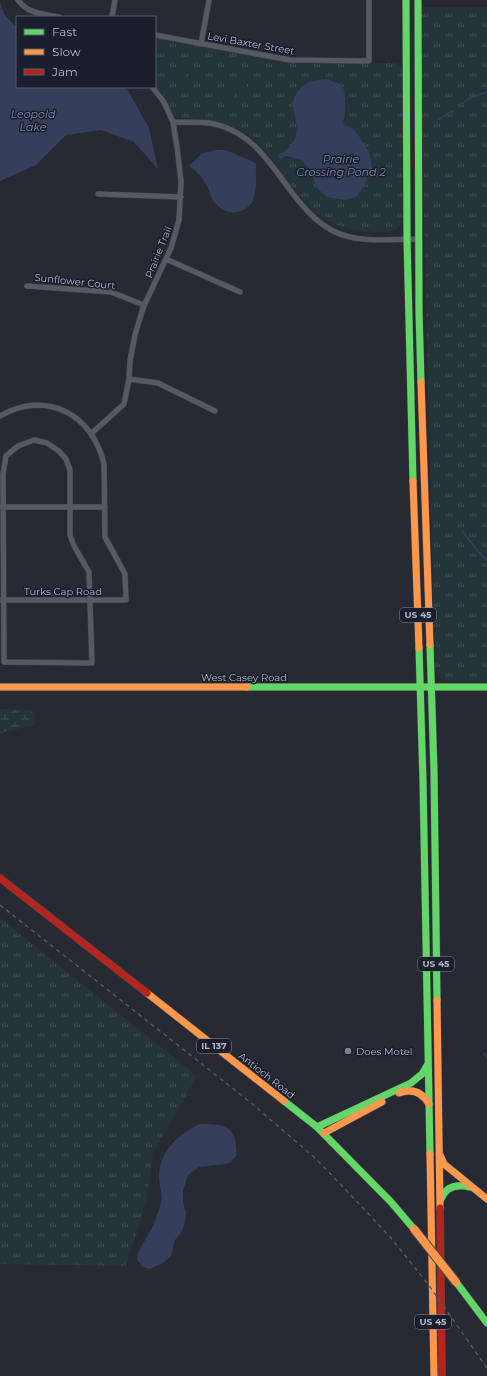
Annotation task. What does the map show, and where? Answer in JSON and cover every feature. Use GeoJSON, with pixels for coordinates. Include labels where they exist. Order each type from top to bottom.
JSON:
{"type":"FeatureCollection","features":[{"type":"Feature","properties":{"kind":"main road","name":"US 45"},"geometry":{"type":"LineString","coordinates":[[406,0],[407,239],[420,688],[434,1376]]}},
{"type":"Feature","properties":{"kind":"main road","name":"US 45"},"geometry":{"type":"LineString","coordinates":[[418,0],[418,239],[421,386],[434,771],[442,1376]]}},
{"type":"Feature","properties":{"kind":"main road","name":"West Casey Road"},"geometry":{"type":"LineString","coordinates":[[0,687],[487,687]]}},
{"type":"Feature","properties":{"kind":"main road","name":"Antioch Road"},"geometry":{"type":"LineString","coordinates":[[0,878],[321,1130],[391,1202],[487,1322]]}},
{"type":"Feature","properties":{"kind":"main road"},"geometry":{"type":"LineString","coordinates":[[321,1130],[411,1082],[422,1074],[428,1064]]}},
{"type":"Feature","properties":{"kind":"main road"},"geometry":{"type":"LineString","coordinates":[[321,1130],[403,1091],[418,1091],[425,1097],[429,1105]]}},
{"type":"Feature","properties":{"kind":"main road"},"geometry":{"type":"LineString","coordinates":[[439,1153],[444,1164],[487,1199]]}},
{"type":"Feature","properties":{"kind":"main road"},"geometry":{"type":"LineString","coordinates":[[440,1203],[443,1193],[452,1186],[460,1185],[472,1187]]}},
{"type":"Feature","properties":{"kind":"street"},"geometry":{"type":"LineString","coordinates":[[18,0],[32,12],[54,16]]}},
{"type":"Feature","properties":{"kind":"street"},"geometry":{"type":"LineString","coordinates":[[112,16],[115,0]]}},
{"type":"Feature","properties":{"kind":"street"},"geometry":{"type":"LineString","coordinates":[[201,44],[209,0]]}},
{"type":"Feature","properties":{"kind":"street","name":"Levi Baxter Street"},"geometry":{"type":"LineString","coordinates":[[156,35],[290,60],[369,61],[369,0]]}},
{"type":"Feature","properties":{"kind":"street","name":"Prairie Trail"},"geometry":{"type":"LineString","coordinates":[[92,433],[124,404],[135,335],[144,305],[166,259],[177,233],[180,220],[181,197],[177,147],[173,122],[164,102],[153,88]]}},
{"type":"Feature","properties":{"kind":"street"},"geometry":{"type":"LineString","coordinates":[[173,122],[211,124],[244,136],[262,153],[306,210],[320,223],[333,231],[348,237],[363,239],[418,239]]}},
{"type":"Feature","properties":{"kind":"street"},"geometry":{"type":"LineString","coordinates":[[98,194],[181,197]]}},
{"type":"Feature","properties":{"kind":"street"},"geometry":{"type":"LineString","coordinates":[[166,259],[240,292]]}},
{"type":"Feature","properties":{"kind":"street","name":"Sunflower Court"},"geometry":{"type":"LineString","coordinates":[[26,286],[111,292],[144,305]]}},
{"type":"Feature","properties":{"kind":"street"},"geometry":{"type":"LineString","coordinates":[[129,379],[158,383],[215,411]]}},
{"type":"Feature","properties":{"kind":"street"},"geometry":{"type":"LineString","coordinates":[[0,416],[18,408],[45,406],[70,414],[83,423],[98,443],[104,464],[105,507],[1,507]]}},
{"type":"Feature","properties":{"kind":"street"},"geometry":{"type":"LineString","coordinates":[[34,440],[47,443],[59,451],[66,459],[70,470],[70,535],[74,546],[89,572],[92,663],[4,662],[1,600],[1,507],[3,474],[6,456],[18,446],[34,440]]}},
{"type":"Feature","properties":{"kind":"street","name":"Turks Cap Road"},"geometry":{"type":"LineString","coordinates":[[1,600],[126,600],[125,574],[105,537],[105,507]]}},
{"type":"Feature","properties":{"kind":"green space"},"geometry":{"type":"Polygon","coordinates":[[[419,7],[487,7],[487,681],[449,681],[440,678],[435,670],[419,7]]]}},
{"type":"Feature","properties":{"kind":"green space"},"geometry":{"type":"Polygon","coordinates":[[[156,38],[287,62],[306,64],[396,63],[402,69],[403,218],[401,223],[397,229],[386,232],[377,232],[345,227],[332,223],[311,208],[292,187],[272,159],[246,134],[218,122],[174,116],[163,95],[156,87],[156,38]]]}},
{"type":"Feature","properties":{"kind":"green space"},"geometry":{"type":"Polygon","coordinates":[[[178,65],[188,66],[184,84],[175,82],[178,65]]]}},
{"type":"Feature","properties":{"kind":"green space"},"geometry":{"type":"Polygon","coordinates":[[[225,79],[234,79],[234,99],[225,99],[225,79]]]}},
{"type":"Feature","properties":{"kind":"green space"},"geometry":{"type":"Polygon","coordinates":[[[237,79],[247,79],[247,99],[238,99],[237,79]]]}},
{"type":"Feature","properties":{"kind":"green space"},"geometry":{"type":"Polygon","coordinates":[[[0,709],[30,710],[34,715],[34,725],[0,733],[0,709]]]}},
{"type":"Feature","properties":{"kind":"green space"},"geometry":{"type":"Polygon","coordinates":[[[0,918],[197,1076],[153,1153],[146,1204],[126,1266],[0,1264],[0,918]]]}},
{"type":"Feature","properties":{"kind":"water","name":"Leopold Lake"},"geometry":{"type":"Polygon","coordinates":[[[0,2],[4,14],[16,27],[16,88],[127,88],[149,128],[158,169],[134,142],[101,130],[66,135],[36,165],[0,181],[0,2]]]}},
{"type":"Feature","properties":{"kind":"water","name":"Prairie Crossing Pond 2"},"geometry":{"type":"Polygon","coordinates":[[[326,79],[342,85],[345,99],[343,125],[351,127],[359,136],[369,152],[372,168],[365,184],[356,197],[346,200],[327,197],[316,187],[311,170],[301,160],[286,156],[279,159],[278,155],[289,147],[296,135],[297,128],[293,104],[297,93],[302,87],[310,82],[326,79]]]}},
{"type":"Feature","properties":{"kind":"water"},"geometry":{"type":"Polygon","coordinates":[[[215,150],[226,150],[256,163],[255,193],[250,205],[245,209],[237,212],[231,212],[219,207],[213,201],[203,179],[189,166],[201,154],[215,150]]]}},
{"type":"Feature","properties":{"kind":"water"},"geometry":{"type":"Polygon","coordinates":[[[200,1124],[219,1125],[228,1129],[234,1136],[237,1155],[231,1162],[199,1167],[188,1175],[183,1191],[183,1203],[186,1213],[185,1222],[182,1231],[175,1240],[171,1256],[163,1263],[150,1269],[143,1267],[137,1260],[160,1207],[161,1195],[159,1177],[162,1160],[166,1152],[178,1138],[185,1132],[200,1124]]]}},
{"type":"Feature","properties":{"kind":"waterway"},"geometry":{"type":"LineString","coordinates":[[459,106],[470,98],[487,92]]}},
{"type":"Feature","properties":{"kind":"waterway"},"geometry":{"type":"LineString","coordinates":[[438,119],[453,111]]}},
{"type":"Feature","properties":{"kind":"waterway"},"geometry":{"type":"LineString","coordinates":[[462,531],[487,560]]}},
{"type":"Feature","properties":{"kind":"waterway"},"geometry":{"type":"LineString","coordinates":[[484,1053],[487,1058]]}},
{"type":"Feature","properties":{"kind":"railway"},"geometry":{"type":"LineString","coordinates":[[0,905],[250,1102],[314,1157],[391,1238],[428,1284],[487,1368]]}},
{"type":"Feature","properties":{"kind":"traffic: fast"},"geometry":{"type":"LineString","coordinates":[[406,0],[407,239],[413,481]]}},
{"type":"Feature","properties":{"kind":"traffic: fast"},"geometry":{"type":"LineString","coordinates":[[418,0],[419,312],[421,382]]}},
{"type":"Feature","properties":{"kind":"traffic: fast"},"geometry":{"type":"LineString","coordinates":[[430,645],[434,771],[437,1000]]}},
{"type":"Feature","properties":{"kind":"traffic: fast"},"geometry":{"type":"LineString","coordinates":[[419,648],[430,1154]]}},
{"type":"Feature","properties":{"kind":"traffic: fast"},"geometry":{"type":"LineString","coordinates":[[247,687],[487,687]]}},
{"type":"Feature","properties":{"kind":"traffic: fast"},"geometry":{"type":"LineString","coordinates":[[317,1127],[411,1083],[422,1074],[428,1064]]}},
{"type":"Feature","properties":{"kind":"traffic: fast"},"geometry":{"type":"LineString","coordinates":[[284,1101],[317,1127],[391,1202],[414,1229]]}},
{"type":"Feature","properties":{"kind":"traffic: fast"},"geometry":{"type":"LineString","coordinates":[[441,1199],[446,1191],[452,1187],[470,1187]]}},
{"type":"Feature","properties":{"kind":"traffic: fast"},"geometry":{"type":"LineString","coordinates":[[456,1282],[487,1323]]}},
{"type":"Feature","properties":{"kind":"traffic: slow"},"geometry":{"type":"LineString","coordinates":[[421,382],[430,645]]}},
{"type":"Feature","properties":{"kind":"traffic: slow"},"geometry":{"type":"LineString","coordinates":[[413,481],[419,648]]}},
{"type":"Feature","properties":{"kind":"traffic: slow"},"geometry":{"type":"LineString","coordinates":[[0,687],[247,687]]}},
{"type":"Feature","properties":{"kind":"traffic: slow"},"geometry":{"type":"LineString","coordinates":[[147,993],[284,1101]]}},
{"type":"Feature","properties":{"kind":"traffic: slow"},"geometry":{"type":"LineString","coordinates":[[437,1000],[440,1208]]}},
{"type":"Feature","properties":{"kind":"traffic: slow"},"geometry":{"type":"LineString","coordinates":[[399,1093],[408,1091],[416,1092],[420,1094],[429,1104]]}},
{"type":"Feature","properties":{"kind":"traffic: slow"},"geometry":{"type":"LineString","coordinates":[[324,1133],[382,1102]]}},
{"type":"Feature","properties":{"kind":"traffic: slow"},"geometry":{"type":"LineString","coordinates":[[430,1154],[434,1376]]}},
{"type":"Feature","properties":{"kind":"traffic: slow"},"geometry":{"type":"LineString","coordinates":[[440,1155],[444,1164],[487,1199]]}},
{"type":"Feature","properties":{"kind":"traffic: slow"},"geometry":{"type":"LineString","coordinates":[[414,1229],[456,1282]]}},
{"type":"Feature","properties":{"kind":"traffic: jam"},"geometry":{"type":"LineString","coordinates":[[0,878],[147,993]]}},
{"type":"Feature","properties":{"kind":"traffic: jam"},"geometry":{"type":"LineString","coordinates":[[440,1208],[442,1376]]}},
{"type":"Feature","properties":{"kind":"place","name":"Does Motel"},"geometry":{"type":"Point","coordinates":[348,1051]}}]}
